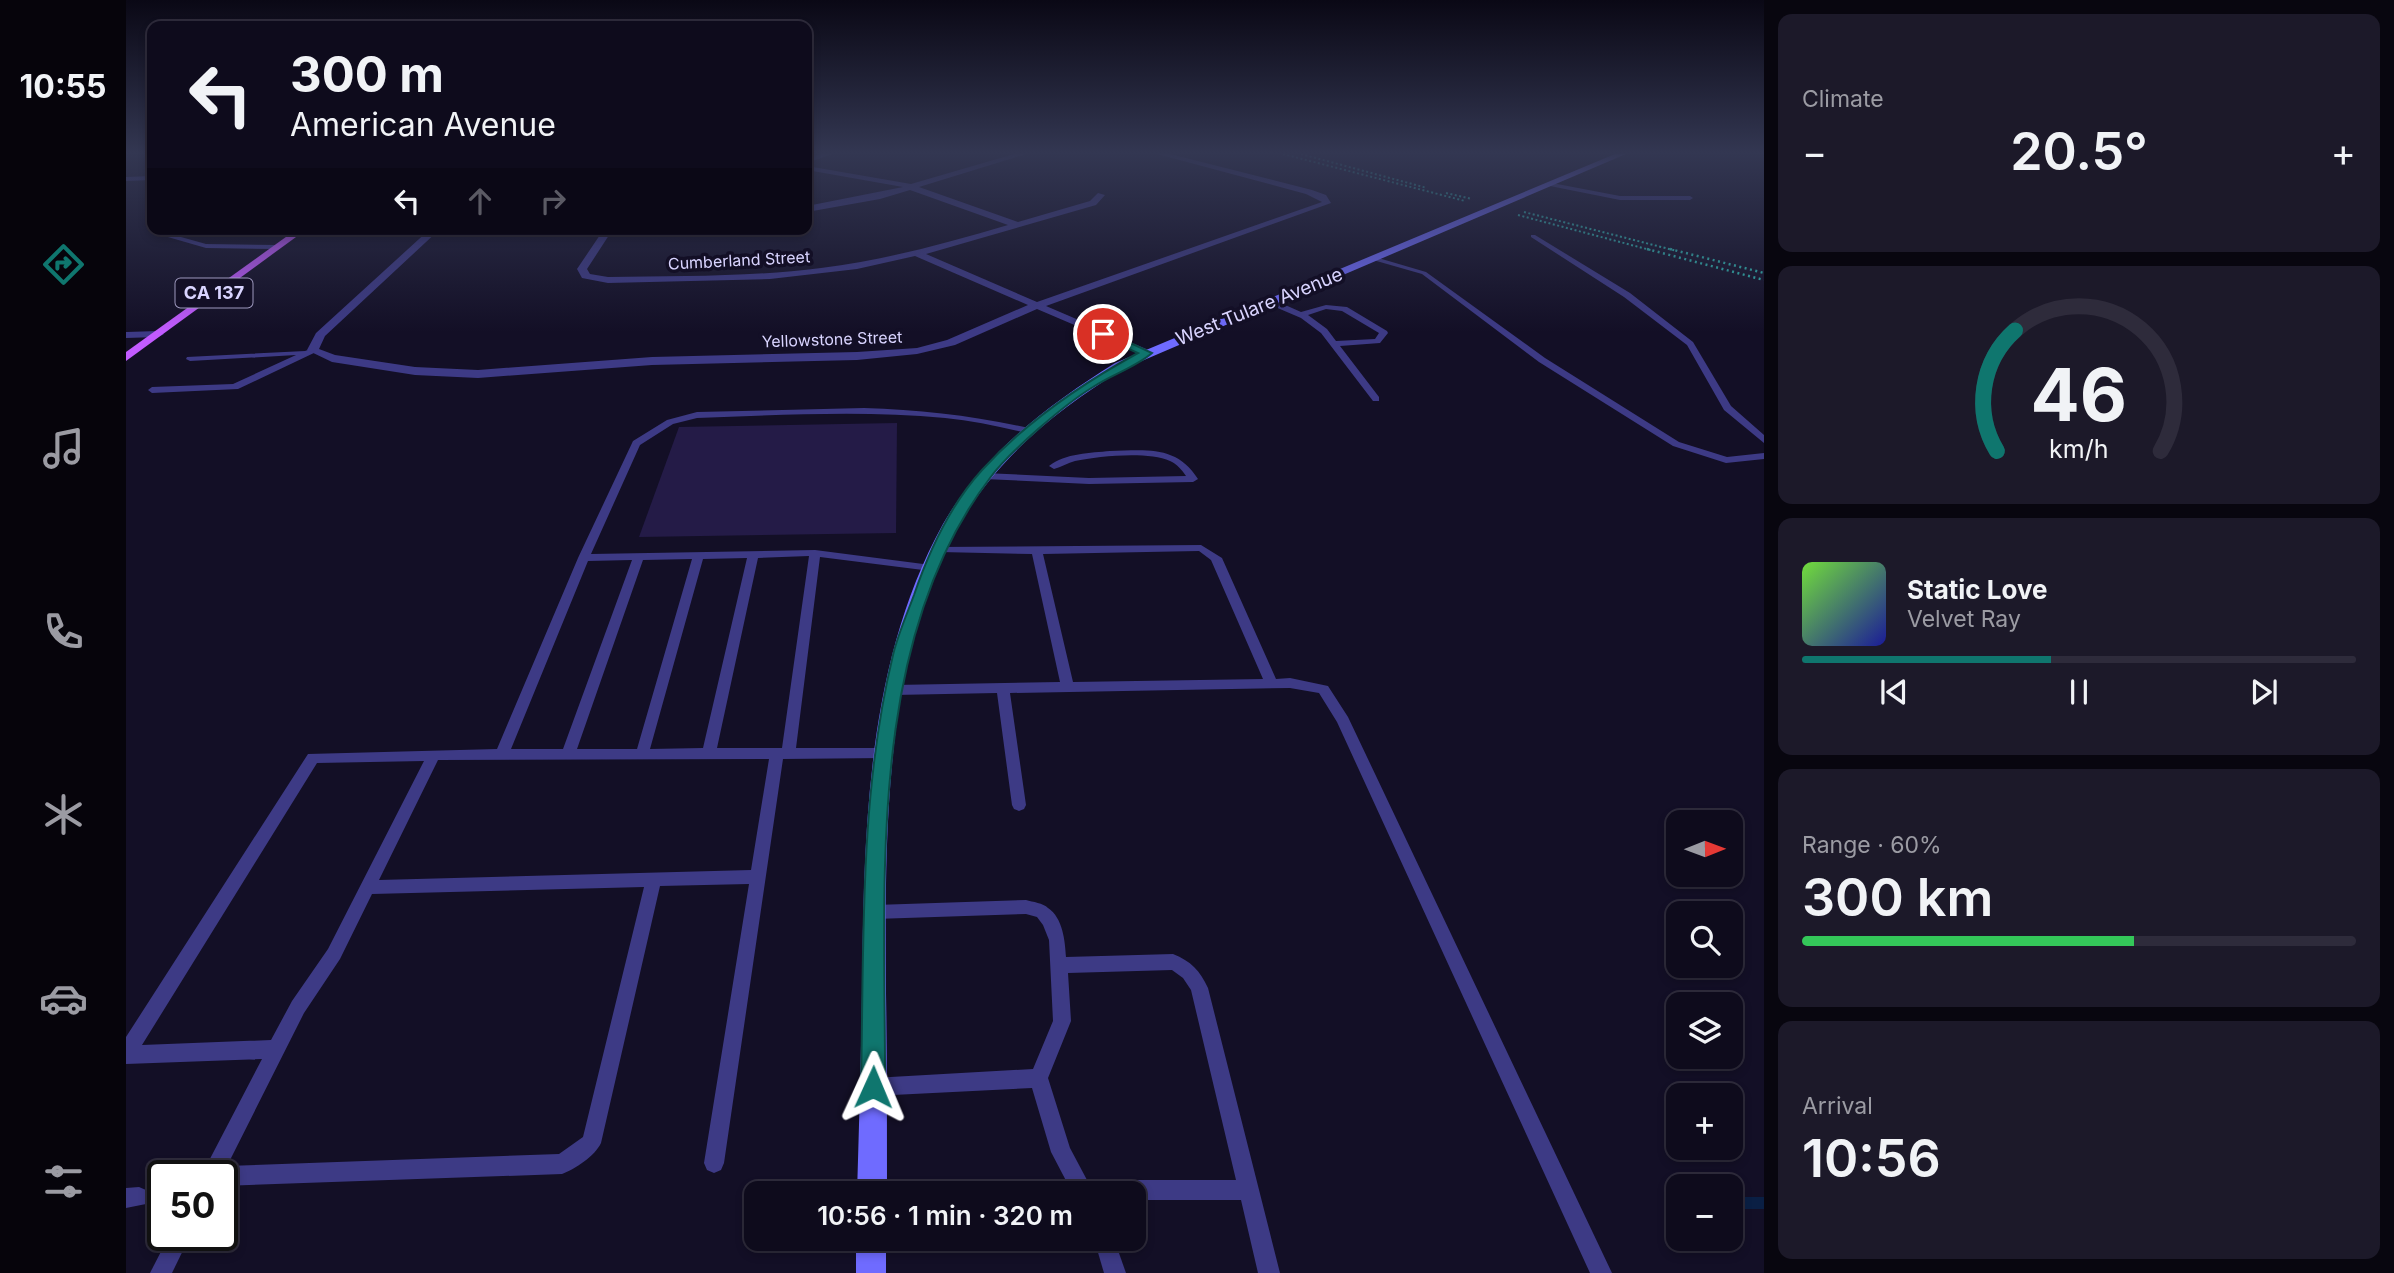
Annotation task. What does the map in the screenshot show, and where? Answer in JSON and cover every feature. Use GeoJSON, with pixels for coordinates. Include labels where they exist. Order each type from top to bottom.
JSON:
{"type":"FeatureCollection","features":[{"type":"Feature","properties":{"kind":"main road","name":"West Tulare Avenue"},"geometry":{"type":"LineString","coordinates":[[872,1181],[876,859],[885,752],[901,653],[931,568],[952,525],[984,477],[1030,430],[1088,384],[1147,353],[1484,213]]}},
{"type":"Feature","properties":{"kind":"main road","name":"CA 137"},"geometry":{"type":"LineString","coordinates":[[126,357],[295,235]]}},
{"type":"Feature","properties":{"kind":"main road"},"geometry":{"type":"LineString","coordinates":[[292,237],[296,235]]}},
{"type":"Feature","properties":{"kind":"main road"},"geometry":{"type":"LineString","coordinates":[[871,1251],[871,1273]]}},
{"type":"Feature","properties":{"kind":"street"},"geometry":{"type":"LineString","coordinates":[[986,213],[1015,224]]}},
{"type":"Feature","properties":{"kind":"street","name":"Cumberland Street"},"geometry":{"type":"LineString","coordinates":[[605,235],[582,269],[586,276],[608,280],[789,274],[857,266],[916,253],[1056,213]]}},
{"type":"Feature","properties":{"kind":"street","name":"Yellowstone Street"},"geometry":{"type":"LineString","coordinates":[[313,350],[332,358],[415,371],[478,374],[543,371],[652,360],[892,354],[951,343],[1038,305],[1302,213]]}},
{"type":"Feature","properties":{"kind":"street"},"geometry":{"type":"LineString","coordinates":[[313,350],[320,335],[429,235]]}},
{"type":"Feature","properties":{"kind":"street"},"geometry":{"type":"LineString","coordinates":[[916,253],[1147,353]]}},
{"type":"Feature","properties":{"kind":"street"},"geometry":{"type":"LineString","coordinates":[[126,335],[158,334]]}},
{"type":"Feature","properties":{"kind":"lane"},"geometry":{"type":"LineString","coordinates":[[167,235],[206,246],[278,247]]}},
{"type":"Feature","properties":{"kind":"lane"},"geometry":{"type":"LineString","coordinates":[[1533,236],[1627,295],[1690,344],[1727,408],[1764,440]]}},
{"type":"Feature","properties":{"kind":"lane"},"geometry":{"type":"LineString","coordinates":[[1376,258],[1424,273],[1542,360],[1676,444],[1726,460],[1764,456]]}},
{"type":"Feature","properties":{"kind":"lane"},"geometry":{"type":"LineString","coordinates":[[1271,302],[1301,315],[1324,331],[1376,399]]}},
{"type":"Feature","properties":{"kind":"lane"},"geometry":{"type":"LineString","coordinates":[[1301,315],[1325,304],[1337,307],[1384,333],[1377,341],[1334,344]]}},
{"type":"Feature","properties":{"kind":"lane"},"geometry":{"type":"LineString","coordinates":[[190,359],[313,350]]}},
{"type":"Feature","properties":{"kind":"lane"},"geometry":{"type":"LineString","coordinates":[[152,390],[235,387],[313,350]]}},
{"type":"Feature","properties":{"kind":"lane"},"geometry":{"type":"LineString","coordinates":[[502,755],[584,558],[636,443],[670,422],[697,415],[940,412],[984,418],[1030,430]]}},
{"type":"Feature","properties":{"kind":"lane"},"geometry":{"type":"LineString","coordinates":[[984,477],[1089,481],[1193,479],[1178,461],[1155,454],[1077,457],[1054,466]]}},
{"type":"Feature","properties":{"kind":"lane"},"geometry":{"type":"LineString","coordinates":[[940,549],[1037,551],[1201,548],[1216,558],[1270,683]]}},
{"type":"Feature","properties":{"kind":"lane"},"geometry":{"type":"LineString","coordinates":[[1037,551],[1067,686]]}},
{"type":"Feature","properties":{"kind":"lane"},"geometry":{"type":"LineString","coordinates":[[584,558],[815,553],[931,568]]}},
{"type":"Feature","properties":{"kind":"lane"},"geometry":{"type":"LineString","coordinates":[[714,1163],[758,877],[782,753],[815,553]]}},
{"type":"Feature","properties":{"kind":"lane"},"geometry":{"type":"LineString","coordinates":[[709,754],[753,554]]}},
{"type":"Feature","properties":{"kind":"lane"},"geometry":{"type":"LineString","coordinates":[[642,754],[698,556]]}},
{"type":"Feature","properties":{"kind":"lane"},"geometry":{"type":"LineString","coordinates":[[568,755],[639,557]]}},
{"type":"Feature","properties":{"kind":"lane"},"geometry":{"type":"LineString","coordinates":[[894,690],[1270,683],[1312,685],[1324,689],[1343,721],[1601,1273]]}},
{"type":"Feature","properties":{"kind":"lane"},"geometry":{"type":"LineString","coordinates":[[1003,687],[1019,805]]}},
{"type":"Feature","properties":{"kind":"lane"},"geometry":{"type":"LineString","coordinates":[[126,1054],[313,758],[885,752]]}},
{"type":"Feature","properties":{"kind":"lane"},"geometry":{"type":"LineString","coordinates":[[219,1160],[298,1007],[334,954],[434,755]]}},
{"type":"Feature","properties":{"kind":"lane"},"geometry":{"type":"LineString","coordinates":[[368,887],[758,877]]}},
{"type":"Feature","properties":{"kind":"lane"},"geometry":{"type":"LineString","coordinates":[[238,1175],[562,1164],[591,1143],[654,880]]}},
{"type":"Feature","properties":{"kind":"lane"},"geometry":{"type":"LineString","coordinates":[[875,912],[1026,907],[1042,912],[1050,920],[1057,940],[1062,1021],[1039,1078],[1061,1152],[1077,1181]]}},
{"type":"Feature","properties":{"kind":"lane"},"geometry":{"type":"LineString","coordinates":[[1058,965],[1173,962],[1192,974],[1199,988],[1269,1273]]}},
{"type":"Feature","properties":{"kind":"lane"},"geometry":{"type":"LineString","coordinates":[[126,1054],[276,1049]]}},
{"type":"Feature","properties":{"kind":"lane"},"geometry":{"type":"LineString","coordinates":[[873,1087],[1039,1078]]}},
{"type":"Feature","properties":{"kind":"lane"},"geometry":{"type":"LineString","coordinates":[[1146,1191],[1249,1190]]}},
{"type":"Feature","properties":{"kind":"lane"},"geometry":{"type":"LineString","coordinates":[[161,1273],[172,1251]]}},
{"type":"Feature","properties":{"kind":"lane"},"geometry":{"type":"LineString","coordinates":[[1108,1251],[1115,1273]]}},
{"type":"Feature","properties":{"kind":"path"},"geometry":{"type":"LineString","coordinates":[[1512,213],[1764,280]]}},
{"type":"Feature","properties":{"kind":"path"},"geometry":{"type":"LineString","coordinates":[[1529,213],[1764,273]]}},
{"type":"Feature","properties":{"kind":"building"},"geometry":{"type":"Polygon","coordinates":[[[897,423],[896,533],[639,537],[679,427],[897,423]]]}},
{"type":"Feature","properties":{"kind":"waterway"},"geometry":{"type":"LineString","coordinates":[[1743,1203],[1764,1203]]}},
{"type":"Feature","properties":{"kind":"route"},"geometry":{"type":"LineString","coordinates":[[873,1087],[876,859],[886,736],[901,653],[931,568],[952,525],[986,473],[1024,435],[1088,384],[1147,353],[1103,334]]}}]}
